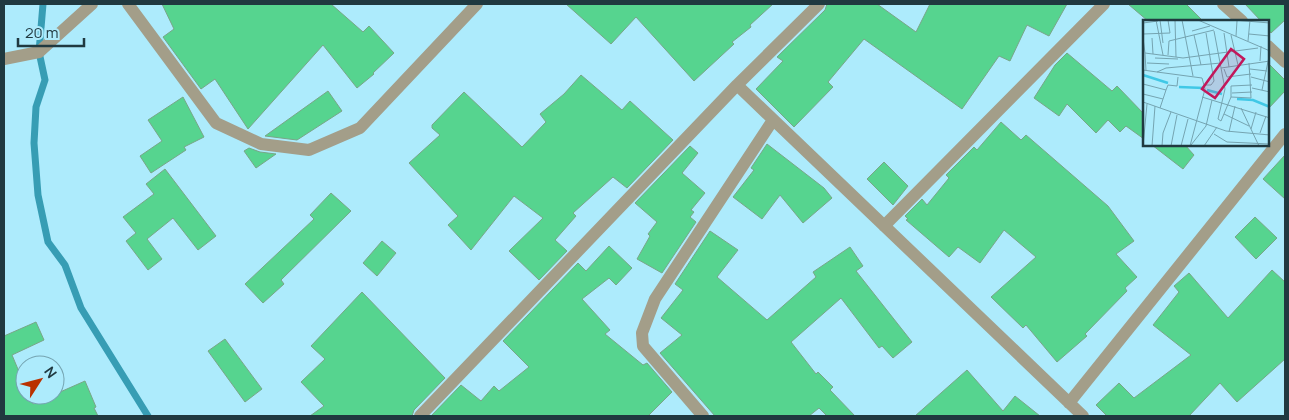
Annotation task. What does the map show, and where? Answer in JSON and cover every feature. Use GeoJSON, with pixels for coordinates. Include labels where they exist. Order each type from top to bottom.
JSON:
{"type":"FeatureCollection","features":[{"type":"Feature","properties":{"kind":"street"},"geometry":{"type":"LineString","coordinates":[[4,59],[39,52],[92,4]]}},
{"type":"Feature","properties":{"kind":"street"},"geometry":{"type":"LineString","coordinates":[[128,4],[216,123],[261,144],[309,150],[360,128],[477,4]]}},
{"type":"Feature","properties":{"kind":"street"},"geometry":{"type":"LineString","coordinates":[[420,416],[737,85],[819,4]]}},
{"type":"Feature","properties":{"kind":"street"},"geometry":{"type":"LineString","coordinates":[[884,226],[1104,4]]}},
{"type":"Feature","properties":{"kind":"street"},"geometry":{"type":"LineString","coordinates":[[1224,4],[1241,20]]}},
{"type":"Feature","properties":{"kind":"street"},"geometry":{"type":"LineString","coordinates":[[1269,47],[1285,62]]}},
{"type":"Feature","properties":{"kind":"street"},"geometry":{"type":"LineString","coordinates":[[737,85],[1083,416]]}},
{"type":"Feature","properties":{"kind":"street"},"geometry":{"type":"LineString","coordinates":[[703,416],[643,346],[642,333],[655,299],[773,120]]}},
{"type":"Feature","properties":{"kind":"street"},"geometry":{"type":"LineString","coordinates":[[1069,403],[1285,134]]}},
{"type":"Feature","properties":{"kind":"building"},"geometry":{"type":"Polygon","coordinates":[[[162,4],[331,4],[363,32],[369,26],[394,53],[374,74],[357,88],[323,45],[248,129],[215,79],[201,89],[163,37],[174,29],[162,4]]]}},
{"type":"Feature","properties":{"kind":"building"},"geometry":{"type":"Polygon","coordinates":[[[566,4],[773,4],[694,81],[636,17],[611,44],[566,4]]]}},
{"type":"Feature","properties":{"kind":"building"},"geometry":{"type":"Polygon","coordinates":[[[827,4],[877,4],[916,32],[930,4],[1067,4],[1049,36],[1027,25],[1010,61],[999,56],[962,109],[864,39],[828,82],[833,87],[794,127],[756,89],[783,61],[777,57],[825,10],[827,4]]]}},
{"type":"Feature","properties":{"kind":"building"},"geometry":{"type":"Polygon","coordinates":[[[1128,4],[1186,4],[1202,20],[1147,20],[1128,4]]]}},
{"type":"Feature","properties":{"kind":"building"},"geometry":{"type":"Polygon","coordinates":[[[1245,4],[1285,4],[1285,20],[1271,33],[1269,30],[1269,20],[1260,20],[1245,4]]]}},
{"type":"Feature","properties":{"kind":"building"},"geometry":{"type":"Polygon","coordinates":[[[1067,53],[1112,91],[1117,86],[1143,113],[1143,138],[1126,126],[1120,132],[1108,120],[1096,133],[1067,104],[1059,116],[1034,98],[1055,65],[1067,53]]]}},
{"type":"Feature","properties":{"kind":"building"},"geometry":{"type":"Polygon","coordinates":[[[1269,64],[1285,80],[1285,91],[1269,108],[1269,64]]]}},
{"type":"Feature","properties":{"kind":"building"},"geometry":{"type":"Polygon","coordinates":[[[581,75],[622,110],[630,101],[673,140],[627,188],[613,177],[573,213],[576,216],[555,240],[567,251],[539,280],[509,251],[543,218],[514,196],[471,250],[448,225],[458,216],[409,163],[440,135],[432,128],[432,125],[464,92],[522,147],[546,122],[540,114],[564,94],[581,75]]]}},
{"type":"Feature","properties":{"kind":"building"},"geometry":{"type":"Polygon","coordinates":[[[328,91],[342,111],[297,140],[265,136],[328,91]]]}},
{"type":"Feature","properties":{"kind":"building"},"geometry":{"type":"Polygon","coordinates":[[[183,97],[204,137],[184,147],[186,150],[151,173],[140,156],[162,141],[148,120],[183,97]]]}},
{"type":"Feature","properties":{"kind":"building"},"geometry":{"type":"Polygon","coordinates":[[[1001,122],[1021,140],[1026,135],[1108,206],[1134,241],[1116,254],[1137,277],[1125,288],[1127,291],[1085,334],[1087,336],[1057,362],[1026,325],[1023,328],[991,297],[1036,257],[1004,230],[980,263],[958,247],[949,257],[906,220],[908,219],[905,216],[922,199],[927,205],[949,178],[946,175],[974,147],[977,150],[1001,122]]]}},
{"type":"Feature","properties":{"kind":"building"},"geometry":{"type":"Polygon","coordinates":[[[767,144],[824,188],[832,198],[803,223],[780,195],[762,219],[733,197],[754,170],[751,168],[767,144]]]}},
{"type":"Feature","properties":{"kind":"building"},"geometry":{"type":"Polygon","coordinates":[[[690,146],[698,153],[682,173],[705,193],[691,210],[694,212],[690,217],[696,222],[662,273],[637,259],[650,236],[648,234],[657,222],[635,203],[690,146]]]}},
{"type":"Feature","properties":{"kind":"building"},"geometry":{"type":"Polygon","coordinates":[[[1153,146],[1186,146],[1194,155],[1183,169],[1153,146]]]}},
{"type":"Feature","properties":{"kind":"building"},"geometry":{"type":"Polygon","coordinates":[[[249,148],[260,152],[276,154],[256,168],[244,151],[249,148]]]}},
{"type":"Feature","properties":{"kind":"building"},"geometry":{"type":"Polygon","coordinates":[[[1285,155],[1285,199],[1263,179],[1285,155]]]}},
{"type":"Feature","properties":{"kind":"building"},"geometry":{"type":"Polygon","coordinates":[[[884,162],[908,186],[893,205],[867,179],[884,162]]]}},
{"type":"Feature","properties":{"kind":"building"},"geometry":{"type":"Polygon","coordinates":[[[165,169],[216,236],[198,250],[173,218],[147,239],[162,259],[148,270],[126,241],[136,233],[123,217],[154,194],[146,184],[165,169]]]}},
{"type":"Feature","properties":{"kind":"building"},"geometry":{"type":"Polygon","coordinates":[[[331,193],[351,211],[281,280],[284,284],[263,303],[245,284],[314,219],[310,215],[331,193]]]}},
{"type":"Feature","properties":{"kind":"building"},"geometry":{"type":"Polygon","coordinates":[[[1255,217],[1277,238],[1256,259],[1235,237],[1255,217]]]}},
{"type":"Feature","properties":{"kind":"building"},"geometry":{"type":"Polygon","coordinates":[[[710,231],[738,250],[717,277],[767,320],[816,277],[813,272],[850,247],[863,266],[856,271],[912,342],[893,358],[882,346],[879,348],[841,298],[791,342],[816,374],[818,372],[833,387],[830,390],[855,416],[827,416],[819,408],[809,416],[715,416],[660,353],[682,335],[661,318],[683,290],[675,284],[710,231]]]}},
{"type":"Feature","properties":{"kind":"building"},"geometry":{"type":"Polygon","coordinates":[[[382,241],[396,253],[377,276],[363,263],[382,241]]]}},
{"type":"Feature","properties":{"kind":"building"},"geometry":{"type":"Polygon","coordinates":[[[609,246],[632,268],[616,285],[609,278],[582,299],[610,330],[605,334],[643,365],[647,363],[672,392],[648,416],[431,416],[461,385],[481,401],[494,386],[499,391],[529,367],[503,341],[578,263],[586,271],[609,246]]]}},
{"type":"Feature","properties":{"kind":"building"},"geometry":{"type":"Polygon","coordinates":[[[1272,270],[1285,282],[1285,359],[1237,402],[1220,383],[1189,416],[1107,416],[1096,405],[1119,383],[1134,398],[1191,355],[1153,325],[1179,292],[1174,286],[1189,273],[1228,318],[1272,270]]]}},
{"type":"Feature","properties":{"kind":"building"},"geometry":{"type":"Polygon","coordinates":[[[362,292],[445,378],[414,410],[412,416],[310,416],[324,406],[301,382],[325,359],[311,346],[362,292]]]}},
{"type":"Feature","properties":{"kind":"building"},"geometry":{"type":"Polygon","coordinates":[[[36,322],[44,340],[12,355],[15,362],[15,405],[65,405],[65,390],[85,381],[98,416],[4,416],[4,336],[36,322]]]}},
{"type":"Feature","properties":{"kind":"building"},"geometry":{"type":"Polygon","coordinates":[[[225,339],[262,389],[245,402],[208,351],[225,339]]]}},
{"type":"Feature","properties":{"kind":"building"},"geometry":{"type":"Polygon","coordinates":[[[967,370],[1003,411],[1015,396],[1040,416],[915,416],[967,370]]]}},
{"type":"Feature","properties":{"kind":"waterway"},"geometry":{"type":"LineString","coordinates":[[43,4],[39,52],[45,80],[36,107],[34,143],[38,195],[48,242],[65,265],[81,308],[148,416]]}}]}
